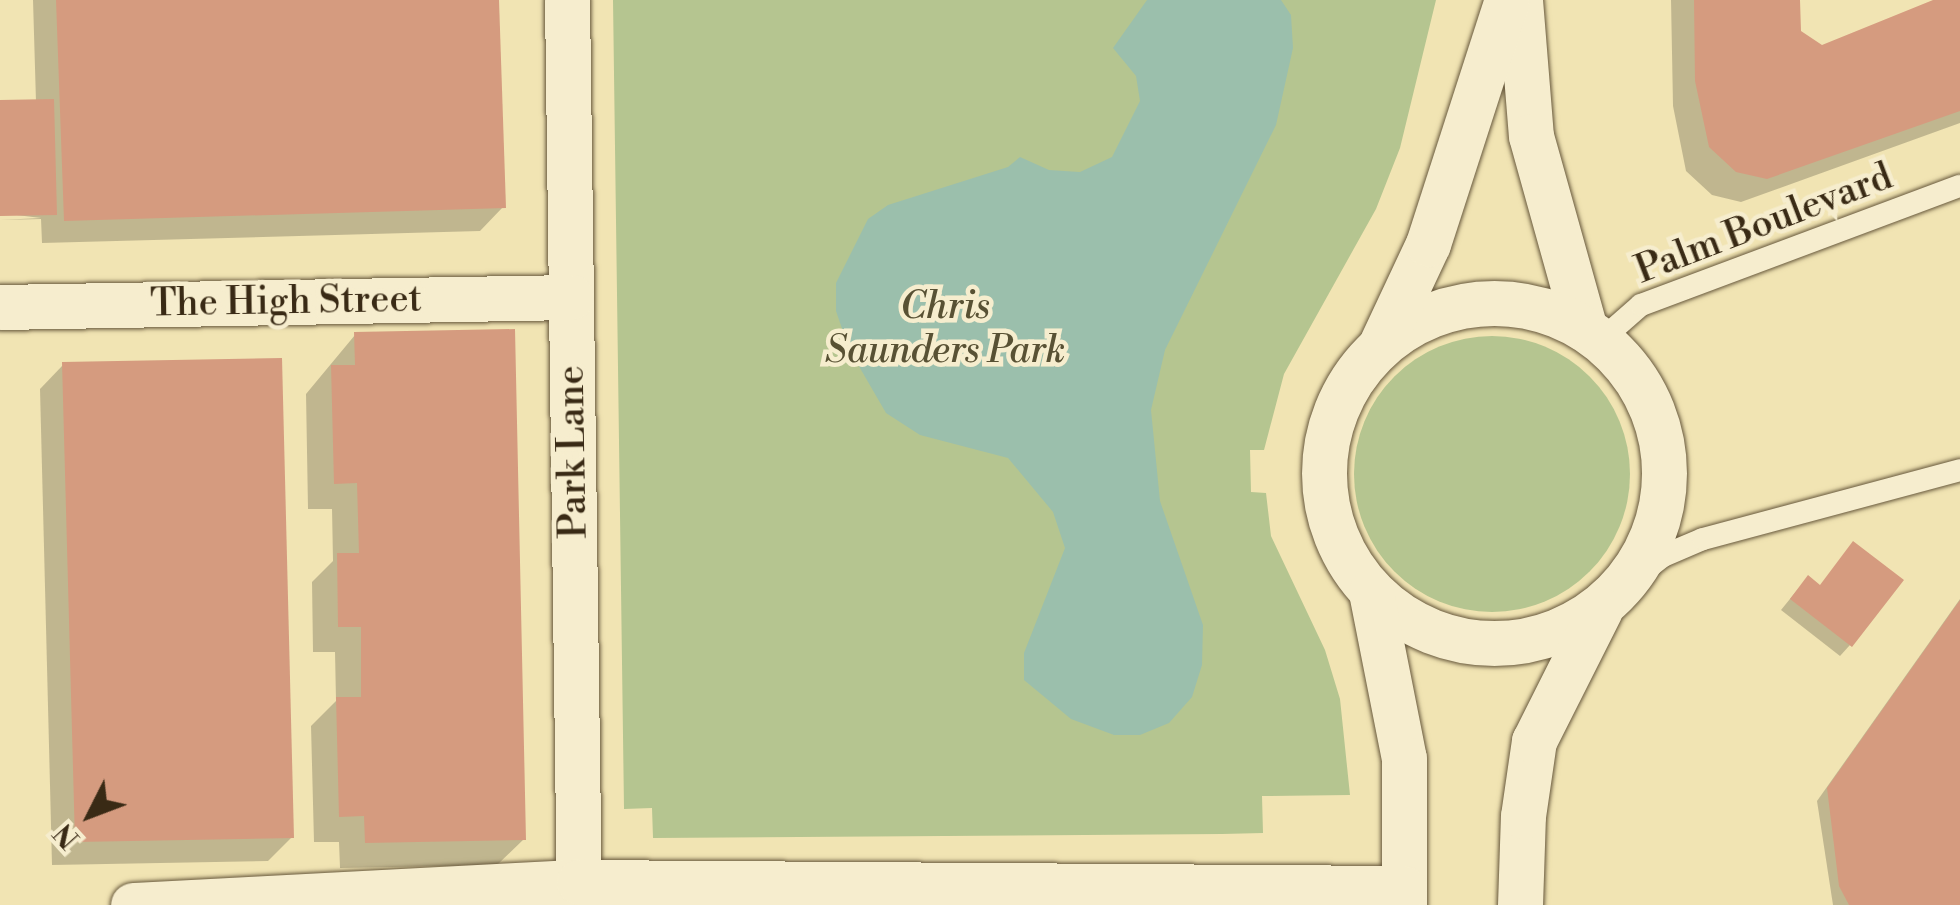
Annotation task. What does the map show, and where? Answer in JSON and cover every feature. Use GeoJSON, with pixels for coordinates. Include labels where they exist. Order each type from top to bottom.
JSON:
{"type":"FeatureCollection","features":[{"type":"Feature","properties":{"kind":"street","name":"Park Lane"},"geometry":{"type":"LineString","coordinates":[[567,0],[578,893]]}},
{"type":"Feature","properties":{"kind":"street"},"geometry":{"type":"LineString","coordinates":[[133,905],[578,893],[1404,896],[1404,758],[1371,592],[1331,524],[1325,446],[1336,408],[1381,344],[1428,244],[1507,0]]}},
{"type":"Feature","properties":{"kind":"street"},"geometry":{"type":"LineString","coordinates":[[1520,0],[1532,136],[1593,335]]}},
{"type":"Feature","properties":{"kind":"street","name":"The High Street"},"geometry":{"type":"LineString","coordinates":[[0,306],[571,297]]}},
{"type":"Feature","properties":{"kind":"street"},"geometry":{"type":"LineString","coordinates":[[1381,344],[1434,312],[1496,302],[1557,315],[1593,335],[1645,394],[1664,462],[1654,531],[1569,662],[1534,741],[1522,816],[1520,905]]}},
{"type":"Feature","properties":{"kind":"street"},"geometry":{"type":"LineString","coordinates":[[1371,592],[1424,628],[1485,644],[1548,636],[1611,598]]}},
{"type":"Feature","properties":{"kind":"lane","name":"Palm Boulevard"},"geometry":{"type":"LineString","coordinates":[[1593,335],[1641,306],[1960,186]]}},
{"type":"Feature","properties":{"kind":"lane"},"geometry":{"type":"LineString","coordinates":[[1611,598],[1652,563],[1695,542],[1960,470]]}},
{"type":"Feature","properties":{"kind":"green space","name":"Chris Saunders Park"},"geometry":{"type":"Polygon","coordinates":[[[613,0],[1436,0],[1400,148],[1376,209],[1284,374],[1264,450],[1250,450],[1251,492],[1266,493],[1271,536],[1325,650],[1340,699],[1350,795],[1262,796],[1263,833],[1222,834],[653,838],[652,808],[624,809],[613,0]]]}},
{"type":"Feature","properties":{"kind":"green space"},"geometry":{"type":"Polygon","coordinates":[[[1492,336],[1519,338],[1545,346],[1590,376],[1620,421],[1628,447],[1628,501],[1620,527],[1590,572],[1545,602],[1519,610],[1492,612],[1465,610],[1439,602],[1394,572],[1364,527],[1356,501],[1354,474],[1356,447],[1364,421],[1394,376],[1439,346],[1465,338],[1492,336]]]}},
{"type":"Feature","properties":{"kind":"shaded area"},"geometry":{"type":"Polygon","coordinates":[[[1147,0],[1281,0],[1291,15],[1293,48],[1276,125],[1165,350],[1151,410],[1160,501],[1203,625],[1202,665],[1192,697],[1169,723],[1140,735],[1114,735],[1071,719],[1024,680],[1024,653],[1065,548],[1053,512],[1008,458],[920,435],[886,413],[849,349],[836,311],[836,283],[868,219],[888,205],[1008,167],[1020,157],[1049,170],[1080,172],[1112,157],[1140,101],[1136,76],[1113,48],[1147,0]]]}},
{"type":"Feature","properties":{"kind":"building"},"geometry":{"type":"Polygon","coordinates":[[[56,0],[499,0],[506,208],[64,221],[56,0]]]}},
{"type":"Feature","properties":{"kind":"building"},"geometry":{"type":"Polygon","coordinates":[[[1694,0],[1800,0],[1801,31],[1822,45],[1933,0],[1960,0],[1960,111],[1767,179],[1736,172],[1709,147],[1695,81],[1694,0]]]}},
{"type":"Feature","properties":{"kind":"building"},"geometry":{"type":"Polygon","coordinates":[[[54,99],[57,215],[0,216],[0,100],[54,99]]]}},
{"type":"Feature","properties":{"kind":"building"},"geometry":{"type":"Polygon","coordinates":[[[515,329],[526,840],[365,843],[364,816],[339,817],[336,697],[361,697],[361,627],[338,627],[337,553],[359,553],[357,483],[334,484],[331,365],[355,365],[354,332],[515,329]]]}},
{"type":"Feature","properties":{"kind":"building"},"geometry":{"type":"Polygon","coordinates":[[[282,358],[294,838],[75,842],[62,362],[282,358]]]}},
{"type":"Feature","properties":{"kind":"building"},"geometry":{"type":"Polygon","coordinates":[[[1853,541],[1904,580],[1852,647],[1790,599],[1808,575],[1820,585],[1853,541]]]}},
{"type":"Feature","properties":{"kind":"building"},"geometry":{"type":"Polygon","coordinates":[[[1960,600],[1960,905],[1849,905],[1839,886],[1827,788],[1960,600]]]}}]}
